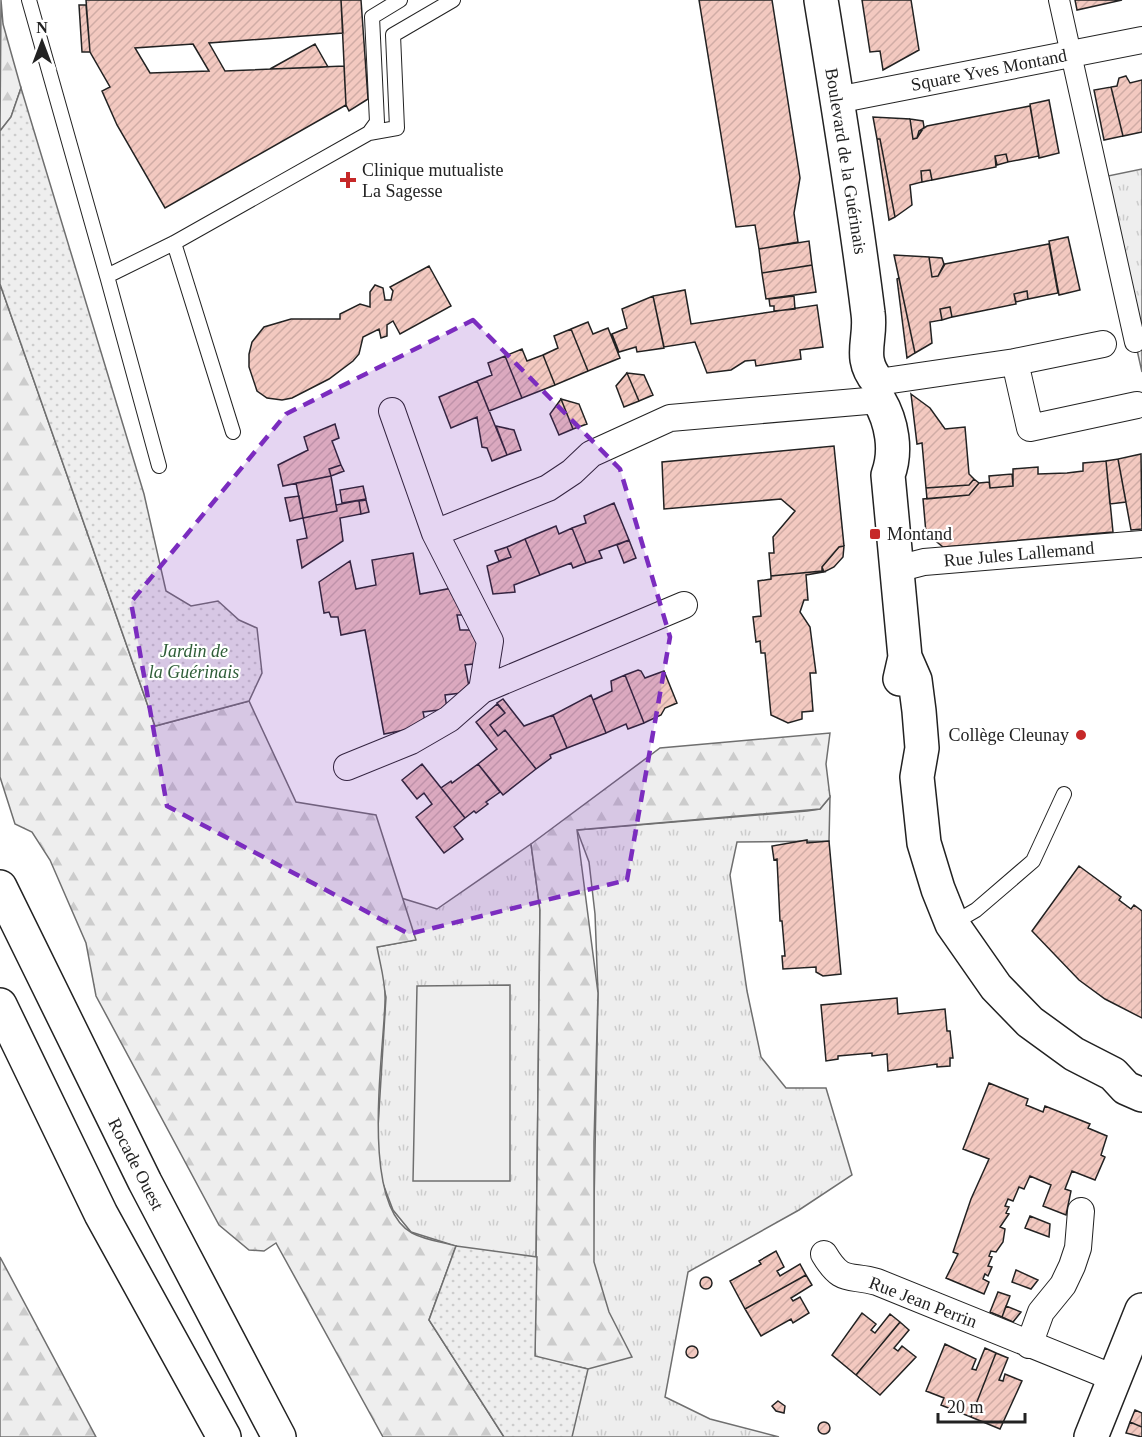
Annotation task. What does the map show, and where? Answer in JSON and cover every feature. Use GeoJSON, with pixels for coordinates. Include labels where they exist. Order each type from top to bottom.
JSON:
{"type":"FeatureCollection","features":[{"type":"Feature","properties":{"kind":"main road","name":"Boulevard de la Guérinais"},"geometry":{"type":"LineString","coordinates":[[821,0],[870,322],[865,343],[868,364],[879,391]]}},
{"type":"Feature","properties":{"kind":"main road"},"geometry":{"type":"LineString","coordinates":[[879,391],[874,427],[878,455],[888,475],[897,568],[905,657],[900,681],[905,750],[909,765],[917,777],[924,843],[938,890],[952,924],[996,987],[1024,1016],[1074,1054],[1127,1076],[1126,1088],[1142,1095]]}},
{"type":"Feature","properties":{"kind":"main road","name":"Rocade Ouest"},"geometry":{"type":"LineString","coordinates":[[0,887],[145,1182],[279,1437]]}},
{"type":"Feature","properties":{"kind":"main road"},"geometry":{"type":"LineString","coordinates":[[0,1005],[101,1214],[224,1437]]}},
{"type":"Feature","properties":{"kind":"main road"},"geometry":{"type":"LineString","coordinates":[[1091,1437],[1142,1310]]}},
{"type":"Feature","properties":{"kind":"street"},"geometry":{"type":"LineString","coordinates":[[1059,0],[1135,342]]}},
{"type":"Feature","properties":{"kind":"street","name":"Square Yves Montand"},"geometry":{"type":"LineString","coordinates":[[837,100],[1142,40]]}},
{"type":"Feature","properties":{"kind":"street"},"geometry":{"type":"LineString","coordinates":[[435,533],[548,488],[572,472],[591,454],[670,418],[879,391],[1103,344]]}},
{"type":"Feature","properties":{"kind":"street"},"geometry":{"type":"LineString","coordinates":[[1015,362],[1030,428],[1137,405]]}},
{"type":"Feature","properties":{"kind":"street"},"geometry":{"type":"LineString","coordinates":[[392,411],[435,533],[490,640],[482,690]]}},
{"type":"Feature","properties":{"kind":"street","name":"Rue Jules Lallemand"},"geometry":{"type":"LineString","coordinates":[[897,568],[924,562],[1142,544]]}},
{"type":"Feature","properties":{"kind":"street"},"geometry":{"type":"LineString","coordinates":[[347,767],[411,741],[449,719],[482,690],[684,606]]}},
{"type":"Feature","properties":{"kind":"street"},"geometry":{"type":"LineString","coordinates":[[1029,1345],[1041,1312],[1072,1266],[1078,1248],[1081,1211]]}},
{"type":"Feature","properties":{"kind":"street","name":"Rue Jean Perrin"},"geometry":{"type":"LineString","coordinates":[[824,1254],[834,1271],[843,1276],[877,1282],[1114,1378]]}},
{"type":"Feature","properties":{"kind":"lane"},"geometry":{"type":"LineString","coordinates":[[29,0],[159,466]]}},
{"type":"Feature","properties":{"kind":"lane"},"geometry":{"type":"LineString","coordinates":[[369,133],[377,122],[372,16],[400,0]]}},
{"type":"Feature","properties":{"kind":"lane"},"geometry":{"type":"LineString","coordinates":[[107,276],[174,243],[369,133],[397,128],[393,35],[453,0]]}},
{"type":"Feature","properties":{"kind":"lane"},"geometry":{"type":"LineString","coordinates":[[174,243],[233,432]]}},
{"type":"Feature","properties":{"kind":"lane"},"geometry":{"type":"LineString","coordinates":[[952,924],[976,910],[1033,861],[1064,794]]}},
{"type":"Feature","properties":{"kind":"highlighted area"},"geometry":{"type":"Polygon","coordinates":[[[473,320],[620,469],[670,637],[627,880],[409,934],[167,806],[131,602],[286,414],[473,320]]]}},
{"type":"Feature","properties":{"kind":"green space"},"geometry":{"type":"Polygon","coordinates":[[[1,0],[3,24],[21,88],[11,117],[0,131],[1,0]]]}},
{"type":"Feature","properties":{"kind":"green space","name":"Jardin de la Guérinais"},"geometry":{"type":"Polygon","coordinates":[[[21,88],[144,494],[166,591],[191,606],[218,601],[239,620],[257,628],[262,673],[249,701],[155,726],[0,284],[0,131],[11,117],[21,88]]]}},
{"type":"Feature","properties":{"kind":"green space"},"geometry":{"type":"Polygon","coordinates":[[[1142,169],[1142,372],[1098,178],[1142,169]]]}},
{"type":"Feature","properties":{"kind":"green space"},"geometry":{"type":"Polygon","coordinates":[[[0,284],[155,726],[249,701],[296,802],[376,815],[416,940],[377,947],[385,994],[378,1126],[385,1192],[396,1217],[412,1233],[456,1246],[429,1320],[504,1437],[383,1437],[276,1243],[264,1251],[249,1250],[219,1225],[96,996],[86,943],[50,860],[32,832],[15,824],[0,777],[0,284]]]}},
{"type":"Feature","properties":{"kind":"green space"},"geometry":{"type":"Polygon","coordinates":[[[830,733],[826,764],[830,797],[820,809],[577,830],[598,993],[594,1262],[609,1312],[632,1357],[588,1369],[535,1357],[540,910],[531,844],[660,748],[830,733]]]}},
{"type":"Feature","properties":{"kind":"green space"},"geometry":{"type":"Polygon","coordinates":[[[830,797],[829,841],[737,842],[730,875],[747,991],[761,1057],[786,1088],[826,1088],[852,1175],[799,1210],[688,1272],[665,1397],[710,1419],[779,1437],[504,1437],[456,1246],[411,1232],[393,1210],[380,1176],[377,1144],[386,997],[376,955],[377,947],[415,940],[401,898],[437,909],[531,844],[540,910],[535,1356],[592,1312],[598,993],[595,914],[589,862],[577,830],[807,811],[820,809],[830,797]]]}},
{"type":"Feature","properties":{"kind":"green space"},"geometry":{"type":"Polygon","coordinates":[[[510,985],[510,1181],[413,1181],[417,986],[510,985]]]}},
{"type":"Feature","properties":{"kind":"green space"},"geometry":{"type":"Polygon","coordinates":[[[456,1246],[537,1257],[535,1356],[588,1369],[572,1437],[504,1437],[429,1320],[456,1246]]]}},
{"type":"Feature","properties":{"kind":"green space"},"geometry":{"type":"Polygon","coordinates":[[[0,1257],[96,1437],[0,1437],[0,1257]]]}},
{"type":"Feature","properties":{"kind":"building"},"geometry":{"type":"Polygon","coordinates":[[[86,0],[341,0],[343,33],[209,43],[225,71],[344,66],[346,105],[165,208],[117,125],[102,91],[110,87],[90,52],[86,0]],[[193,44],[135,48],[150,73],[209,71],[193,44]]]}},
{"type":"Feature","properties":{"kind":"building"},"geometry":{"type":"Polygon","coordinates":[[[341,0],[361,0],[368,99],[349,111],[346,105],[341,0]]]}},
{"type":"Feature","properties":{"kind":"building"},"geometry":{"type":"Polygon","coordinates":[[[699,0],[772,0],[800,178],[794,213],[798,242],[759,249],[755,225],[736,227],[699,0]]]}},
{"type":"Feature","properties":{"kind":"building"},"geometry":{"type":"Polygon","coordinates":[[[862,0],[911,0],[919,50],[883,70],[880,51],[870,52],[862,0]]]}},
{"type":"Feature","properties":{"kind":"building"},"geometry":{"type":"Polygon","coordinates":[[[1075,0],[1122,0],[1077,10],[1075,0]]]}},
{"type":"Feature","properties":{"kind":"building"},"geometry":{"type":"Polygon","coordinates":[[[79,5],[86,5],[90,52],[82,52],[79,5]]]}},
{"type":"Feature","properties":{"kind":"building"},"geometry":{"type":"Polygon","coordinates":[[[315,44],[328,67],[270,69],[315,44]]]}},
{"type":"Feature","properties":{"kind":"building"},"geometry":{"type":"Polygon","coordinates":[[[1126,76],[1130,83],[1142,80],[1142,132],[1123,136],[1111,87],[1117,86],[1119,78],[1126,76]]]}},
{"type":"Feature","properties":{"kind":"building"},"geometry":{"type":"Polygon","coordinates":[[[1111,87],[1123,136],[1104,140],[1094,90],[1111,87]]]}},
{"type":"Feature","properties":{"kind":"building"},"geometry":{"type":"Polygon","coordinates":[[[1049,100],[1059,153],[1039,158],[1030,104],[1049,100]]]}},
{"type":"Feature","properties":{"kind":"building"},"geometry":{"type":"Polygon","coordinates":[[[1030,106],[1039,156],[1008,162],[1006,154],[995,156],[996,167],[932,180],[930,170],[921,171],[922,182],[910,185],[912,205],[895,217],[880,139],[877,139],[873,117],[910,119],[913,139],[917,138],[919,131],[927,126],[1030,106]]]}},
{"type":"Feature","properties":{"kind":"building"},"geometry":{"type":"Polygon","coordinates":[[[910,119],[923,121],[924,127],[917,138],[913,139],[910,119]]]}},
{"type":"Feature","properties":{"kind":"building"},"geometry":{"type":"Polygon","coordinates":[[[877,139],[880,139],[895,217],[889,220],[877,139]]]}},
{"type":"Feature","properties":{"kind":"building"},"geometry":{"type":"Polygon","coordinates":[[[1006,154],[1008,162],[997,165],[995,156],[1006,154]]]}},
{"type":"Feature","properties":{"kind":"building"},"geometry":{"type":"Polygon","coordinates":[[[930,170],[932,180],[922,182],[921,171],[930,170]]]}},
{"type":"Feature","properties":{"kind":"building"},"geometry":{"type":"Polygon","coordinates":[[[1068,237],[1080,290],[1059,295],[1049,241],[1068,237]]]}},
{"type":"Feature","properties":{"kind":"building"},"geometry":{"type":"Polygon","coordinates":[[[809,241],[812,265],[762,273],[759,249],[809,241]]]}},
{"type":"Feature","properties":{"kind":"building"},"geometry":{"type":"Polygon","coordinates":[[[1049,244],[1058,293],[1028,299],[1027,291],[1014,294],[1016,304],[952,317],[950,307],[940,309],[942,320],[930,322],[932,343],[915,353],[894,255],[929,257],[932,277],[938,276],[945,264],[1049,244]]]}},
{"type":"Feature","properties":{"kind":"building"},"geometry":{"type":"Polygon","coordinates":[[[929,257],[942,258],[944,264],[938,276],[932,277],[929,257]]]}},
{"type":"Feature","properties":{"kind":"building"},"geometry":{"type":"Polygon","coordinates":[[[812,265],[816,292],[766,299],[762,273],[812,265]]]}},
{"type":"Feature","properties":{"kind":"building"},"geometry":{"type":"Polygon","coordinates":[[[429,266],[451,306],[400,334],[393,321],[387,325],[387,336],[381,338],[379,329],[363,337],[359,354],[353,361],[329,379],[292,398],[282,400],[267,398],[257,391],[249,367],[249,354],[252,342],[264,327],[291,319],[340,319],[340,314],[360,304],[370,307],[370,292],[375,285],[383,288],[385,300],[391,300],[393,291],[390,287],[429,266]]]}},
{"type":"Feature","properties":{"kind":"building"},"geometry":{"type":"Polygon","coordinates":[[[899,278],[915,353],[907,358],[897,279],[899,278]]]}},
{"type":"Feature","properties":{"kind":"building"},"geometry":{"type":"Polygon","coordinates":[[[685,290],[691,324],[817,305],[823,347],[800,350],[801,359],[756,366],[755,360],[745,361],[731,370],[707,373],[695,342],[664,347],[653,296],[685,290]]]}},
{"type":"Feature","properties":{"kind":"building"},"geometry":{"type":"Polygon","coordinates":[[[1027,291],[1028,299],[1016,302],[1014,294],[1027,291]]]}},
{"type":"Feature","properties":{"kind":"building"},"geometry":{"type":"Polygon","coordinates":[[[653,296],[664,348],[637,352],[636,347],[619,352],[612,334],[627,328],[622,309],[653,296]]]}},
{"type":"Feature","properties":{"kind":"building"},"geometry":{"type":"Polygon","coordinates":[[[794,296],[795,309],[774,311],[774,306],[770,306],[769,299],[794,296]]]}},
{"type":"Feature","properties":{"kind":"building"},"geometry":{"type":"Polygon","coordinates":[[[950,307],[952,317],[942,320],[940,309],[950,307]]]}},
{"type":"Feature","properties":{"kind":"building"},"geometry":{"type":"Polygon","coordinates":[[[588,322],[593,334],[608,328],[620,358],[588,371],[571,329],[588,322]]]}},
{"type":"Feature","properties":{"kind":"building"},"geometry":{"type":"Polygon","coordinates":[[[571,329],[588,371],[555,385],[543,355],[558,348],[554,336],[571,329]]]}},
{"type":"Feature","properties":{"kind":"building"},"geometry":{"type":"Polygon","coordinates":[[[522,349],[527,361],[543,355],[555,385],[522,398],[505,356],[522,349]]]}},
{"type":"Feature","properties":{"kind":"building"},"geometry":{"type":"Polygon","coordinates":[[[505,356],[522,398],[489,411],[477,381],[492,375],[488,363],[505,356]]]}},
{"type":"Feature","properties":{"kind":"building"},"geometry":{"type":"Polygon","coordinates":[[[627,373],[644,375],[653,395],[639,401],[627,373]]]}},
{"type":"Feature","properties":{"kind":"building"},"geometry":{"type":"Polygon","coordinates":[[[627,373],[639,401],[624,407],[616,386],[627,373]]]}},
{"type":"Feature","properties":{"kind":"building"},"geometry":{"type":"Polygon","coordinates":[[[477,381],[507,455],[492,461],[487,448],[482,447],[477,417],[451,428],[439,397],[477,381]]]}},
{"type":"Feature","properties":{"kind":"building"},"geometry":{"type":"Polygon","coordinates":[[[911,394],[930,408],[945,429],[965,427],[969,474],[974,479],[969,485],[926,488],[922,443],[917,444],[911,394]]]}},
{"type":"Feature","properties":{"kind":"building"},"geometry":{"type":"Polygon","coordinates":[[[561,399],[573,429],[559,435],[550,414],[561,399]]]}},
{"type":"Feature","properties":{"kind":"building"},"geometry":{"type":"Polygon","coordinates":[[[561,399],[579,404],[587,424],[573,429],[561,399]]]}},
{"type":"Feature","properties":{"kind":"building"},"geometry":{"type":"Polygon","coordinates":[[[335,424],[339,438],[332,441],[341,465],[329,469],[331,476],[283,486],[278,465],[308,450],[304,437],[335,424]]]}},
{"type":"Feature","properties":{"kind":"building"},"geometry":{"type":"Polygon","coordinates":[[[496,426],[514,430],[521,450],[507,455],[496,426]]]}},
{"type":"Feature","properties":{"kind":"building"},"geometry":{"type":"Polygon","coordinates":[[[834,446],[844,546],[839,547],[822,567],[822,571],[771,576],[769,553],[774,553],[773,537],[795,511],[781,499],[664,509],[662,462],[834,446]]]}},
{"type":"Feature","properties":{"kind":"building"},"geometry":{"type":"Polygon","coordinates":[[[1141,454],[1142,529],[1131,530],[1118,459],[1141,454]]]}},
{"type":"Feature","properties":{"kind":"building"},"geometry":{"type":"Polygon","coordinates":[[[1118,459],[1126,502],[1110,504],[1106,461],[1118,459]]]}},
{"type":"Feature","properties":{"kind":"building"},"geometry":{"type":"Polygon","coordinates":[[[1106,461],[1113,532],[943,547],[926,533],[923,499],[969,495],[979,483],[989,482],[990,488],[1013,486],[1013,469],[1038,467],[1038,474],[1067,473],[1083,471],[1083,463],[1106,461]]]}},
{"type":"Feature","properties":{"kind":"building"},"geometry":{"type":"Polygon","coordinates":[[[341,465],[344,471],[331,476],[329,469],[341,465]]]}},
{"type":"Feature","properties":{"kind":"building"},"geometry":{"type":"Polygon","coordinates":[[[1012,474],[1013,486],[990,488],[989,476],[1012,474]]]}},
{"type":"Feature","properties":{"kind":"building"},"geometry":{"type":"Polygon","coordinates":[[[331,476],[337,511],[303,518],[296,483],[331,476]]]}},
{"type":"Feature","properties":{"kind":"building"},"geometry":{"type":"Polygon","coordinates":[[[974,479],[979,483],[969,495],[927,499],[926,488],[969,485],[974,479]]]}},
{"type":"Feature","properties":{"kind":"building"},"geometry":{"type":"Polygon","coordinates":[[[363,486],[366,499],[342,503],[340,490],[363,486]]]}},
{"type":"Feature","properties":{"kind":"building"},"geometry":{"type":"Polygon","coordinates":[[[299,496],[303,518],[290,521],[285,498],[299,496]]]}},
{"type":"Feature","properties":{"kind":"building"},"geometry":{"type":"Polygon","coordinates":[[[366,499],[359,501],[361,514],[340,518],[343,541],[302,568],[297,540],[307,538],[303,518],[337,511],[336,505],[366,499]]]}},
{"type":"Feature","properties":{"kind":"building"},"geometry":{"type":"Polygon","coordinates":[[[366,500],[369,512],[361,514],[359,501],[366,500]]]}},
{"type":"Feature","properties":{"kind":"building"},"geometry":{"type":"Polygon","coordinates":[[[614,503],[629,540],[599,551],[602,558],[586,563],[572,528],[586,523],[584,516],[614,503]]]}},
{"type":"Feature","properties":{"kind":"building"},"geometry":{"type":"Polygon","coordinates":[[[556,526],[559,534],[572,528],[586,563],[573,568],[571,563],[540,575],[525,539],[556,526]]]}},
{"type":"Feature","properties":{"kind":"building"},"geometry":{"type":"Polygon","coordinates":[[[525,539],[540,575],[514,585],[515,592],[493,594],[487,566],[511,557],[507,547],[525,539]]]}},
{"type":"Feature","properties":{"kind":"building"},"geometry":{"type":"Polygon","coordinates":[[[629,540],[636,558],[624,563],[617,545],[629,540]]]}},
{"type":"Feature","properties":{"kind":"building"},"geometry":{"type":"Polygon","coordinates":[[[844,546],[843,557],[834,567],[824,572],[822,567],[839,547],[844,546]]]}},
{"type":"Feature","properties":{"kind":"building"},"geometry":{"type":"Polygon","coordinates":[[[507,547],[511,557],[499,561],[495,551],[507,547]]]}},
{"type":"Feature","properties":{"kind":"building"},"geometry":{"type":"Polygon","coordinates":[[[413,553],[420,594],[458,587],[462,615],[457,615],[460,630],[471,630],[478,638],[483,663],[465,665],[470,692],[445,695],[447,709],[423,712],[426,726],[384,734],[365,630],[341,635],[338,617],[331,617],[329,612],[324,613],[319,582],[350,561],[356,589],[376,585],[372,560],[413,553]]]}},
{"type":"Feature","properties":{"kind":"building"},"geometry":{"type":"Polygon","coordinates":[[[824,572],[806,575],[808,600],[804,600],[800,612],[810,627],[816,673],[810,673],[813,711],[802,712],[802,719],[788,723],[771,715],[765,653],[761,653],[760,641],[756,642],[753,617],[761,616],[758,581],[771,579],[771,576],[824,572]]]}},
{"type":"Feature","properties":{"kind":"building"},"geometry":{"type":"Polygon","coordinates":[[[638,670],[645,678],[664,671],[677,703],[665,708],[661,715],[644,723],[625,675],[638,670]]]}},
{"type":"Feature","properties":{"kind":"building"},"geometry":{"type":"Polygon","coordinates":[[[625,675],[644,723],[628,729],[626,724],[606,733],[593,700],[612,691],[611,681],[625,675]]]}},
{"type":"Feature","properties":{"kind":"building"},"geometry":{"type":"Polygon","coordinates":[[[591,695],[606,733],[567,748],[553,715],[591,695]]]}},
{"type":"Feature","properties":{"kind":"building"},"geometry":{"type":"Polygon","coordinates":[[[503,699],[524,726],[553,715],[567,748],[550,755],[551,758],[536,769],[505,730],[498,736],[490,725],[505,713],[497,703],[503,699]]]}},
{"type":"Feature","properties":{"kind":"building"},"geometry":{"type":"Polygon","coordinates":[[[497,704],[505,713],[490,725],[498,736],[505,730],[536,769],[503,795],[478,764],[497,749],[476,722],[497,704]]]}},
{"type":"Feature","properties":{"kind":"building"},"geometry":{"type":"Polygon","coordinates":[[[422,764],[465,818],[454,827],[463,839],[444,853],[416,817],[432,804],[424,793],[417,799],[402,780],[422,764]]]}},
{"type":"Feature","properties":{"kind":"building"},"geometry":{"type":"Polygon","coordinates":[[[478,764],[500,792],[476,813],[474,811],[465,818],[441,788],[478,764]]]}},
{"type":"Feature","properties":{"kind":"building"},"geometry":{"type":"Polygon","coordinates":[[[807,840],[807,843],[829,841],[841,974],[823,976],[816,972],[816,967],[783,969],[782,956],[785,956],[782,921],[780,921],[777,859],[774,860],[772,846],[807,840]]]}},
{"type":"Feature","properties":{"kind":"building"},"geometry":{"type":"Polygon","coordinates":[[[1079,866],[1121,897],[1119,900],[1131,909],[1134,905],[1142,911],[1142,1018],[1105,999],[1079,980],[1032,931],[1079,866]]]}},
{"type":"Feature","properties":{"kind":"building"},"geometry":{"type":"Polygon","coordinates":[[[897,998],[898,1014],[945,1009],[953,1058],[950,1058],[950,1066],[937,1067],[937,1064],[888,1071],[887,1054],[872,1056],[872,1053],[838,1056],[838,1059],[826,1061],[821,1005],[897,998]]]}},
{"type":"Feature","properties":{"kind":"building"},"geometry":{"type":"Polygon","coordinates":[[[989,1083],[1028,1099],[1026,1105],[1043,1112],[1045,1106],[1090,1124],[1088,1128],[1107,1136],[1101,1155],[1105,1157],[1095,1180],[1072,1171],[1065,1189],[1071,1191],[1066,1215],[1043,1206],[1051,1185],[1030,1176],[1024,1189],[1019,1187],[1013,1201],[1008,1199],[1005,1206],[1009,1207],[1006,1213],[1009,1214],[1000,1227],[1005,1229],[1003,1242],[996,1252],[991,1251],[989,1256],[992,1257],[988,1266],[992,1267],[988,1276],[985,1274],[983,1279],[989,1282],[984,1294],[946,1278],[958,1254],[953,1252],[971,1199],[989,1159],[963,1149],[989,1083]]]}},
{"type":"Feature","properties":{"kind":"building"},"geometry":{"type":"Polygon","coordinates":[[[1030,1216],[1050,1224],[1049,1237],[1025,1228],[1030,1216]]]}},
{"type":"Feature","properties":{"kind":"building"},"geometry":{"type":"Polygon","coordinates":[[[776,1251],[784,1267],[777,1271],[780,1276],[800,1264],[806,1275],[745,1309],[730,1281],[761,1264],[759,1261],[776,1251]]]}},
{"type":"Feature","properties":{"kind":"building"},"geometry":{"type":"Polygon","coordinates":[[[1016,1270],[1038,1280],[1031,1289],[1012,1282],[1016,1270]]]}},
{"type":"Feature","properties":{"kind":"building"},"geometry":{"type":"Polygon","coordinates":[[[806,1275],[812,1285],[791,1298],[793,1301],[800,1297],[809,1313],[793,1323],[791,1319],[761,1336],[745,1309],[806,1275]]]}},
{"type":"Feature","properties":{"kind":"building"},"geometry":{"type":"Polygon","coordinates":[[[708,1277],[711,1278],[711,1288],[704,1289],[701,1288],[700,1281],[701,1278],[708,1277]]]}},
{"type":"Feature","properties":{"kind":"building"},"geometry":{"type":"Polygon","coordinates":[[[998,1292],[1010,1296],[1002,1317],[990,1312],[998,1292]]]}},
{"type":"Feature","properties":{"kind":"building"},"geometry":{"type":"Polygon","coordinates":[[[1006,1306],[1021,1312],[1013,1322],[1002,1317],[1006,1306]]]}},
{"type":"Feature","properties":{"kind":"building"},"geometry":{"type":"Polygon","coordinates":[[[862,1313],[876,1324],[871,1330],[875,1333],[890,1314],[900,1322],[856,1375],[832,1355],[862,1313]]]}},
{"type":"Feature","properties":{"kind":"building"},"geometry":{"type":"Polygon","coordinates":[[[900,1322],[909,1330],[894,1348],[898,1351],[902,1346],[916,1357],[880,1395],[856,1375],[900,1322]]]}},
{"type":"Feature","properties":{"kind":"building"},"geometry":{"type":"Polygon","coordinates":[[[945,1344],[976,1359],[972,1369],[976,1370],[985,1348],[996,1353],[971,1417],[941,1405],[944,1398],[926,1391],[945,1344]]]}},
{"type":"Feature","properties":{"kind":"building"},"geometry":{"type":"Polygon","coordinates":[[[694,1346],[698,1352],[694,1358],[690,1358],[686,1350],[694,1346]]]}},
{"type":"Feature","properties":{"kind":"building"},"geometry":{"type":"Polygon","coordinates":[[[996,1353],[1008,1358],[999,1380],[1003,1381],[1005,1374],[1022,1381],[1000,1429],[971,1417],[996,1353]]]}},
{"type":"Feature","properties":{"kind":"building"},"geometry":{"type":"Polygon","coordinates":[[[778,1401],[785,1406],[784,1413],[776,1411],[772,1406],[778,1401]]]}},
{"type":"Feature","properties":{"kind":"building"},"geometry":{"type":"Polygon","coordinates":[[[1135,1410],[1142,1413],[1142,1427],[1130,1422],[1135,1410]]]}},
{"type":"Feature","properties":{"kind":"building"},"geometry":{"type":"Polygon","coordinates":[[[826,1422],[830,1428],[826,1434],[822,1434],[818,1426],[826,1422]]]}},
{"type":"Feature","properties":{"kind":"building"},"geometry":{"type":"Polygon","coordinates":[[[1130,1422],[1142,1427],[1142,1437],[1126,1433],[1130,1422]]]}},
{"type":"Feature","properties":{"kind":"place","name":"Clinique mutualiste La Sagesse"},"geometry":{"type":"Point","coordinates":[348,180]}},
{"type":"Feature","properties":{"kind":"place","name":"Montand"},"geometry":{"type":"Point","coordinates":[875,534]}},
{"type":"Feature","properties":{"kind":"place","name":"Collège Cleunay"},"geometry":{"type":"Point","coordinates":[1081,735]}}]}
